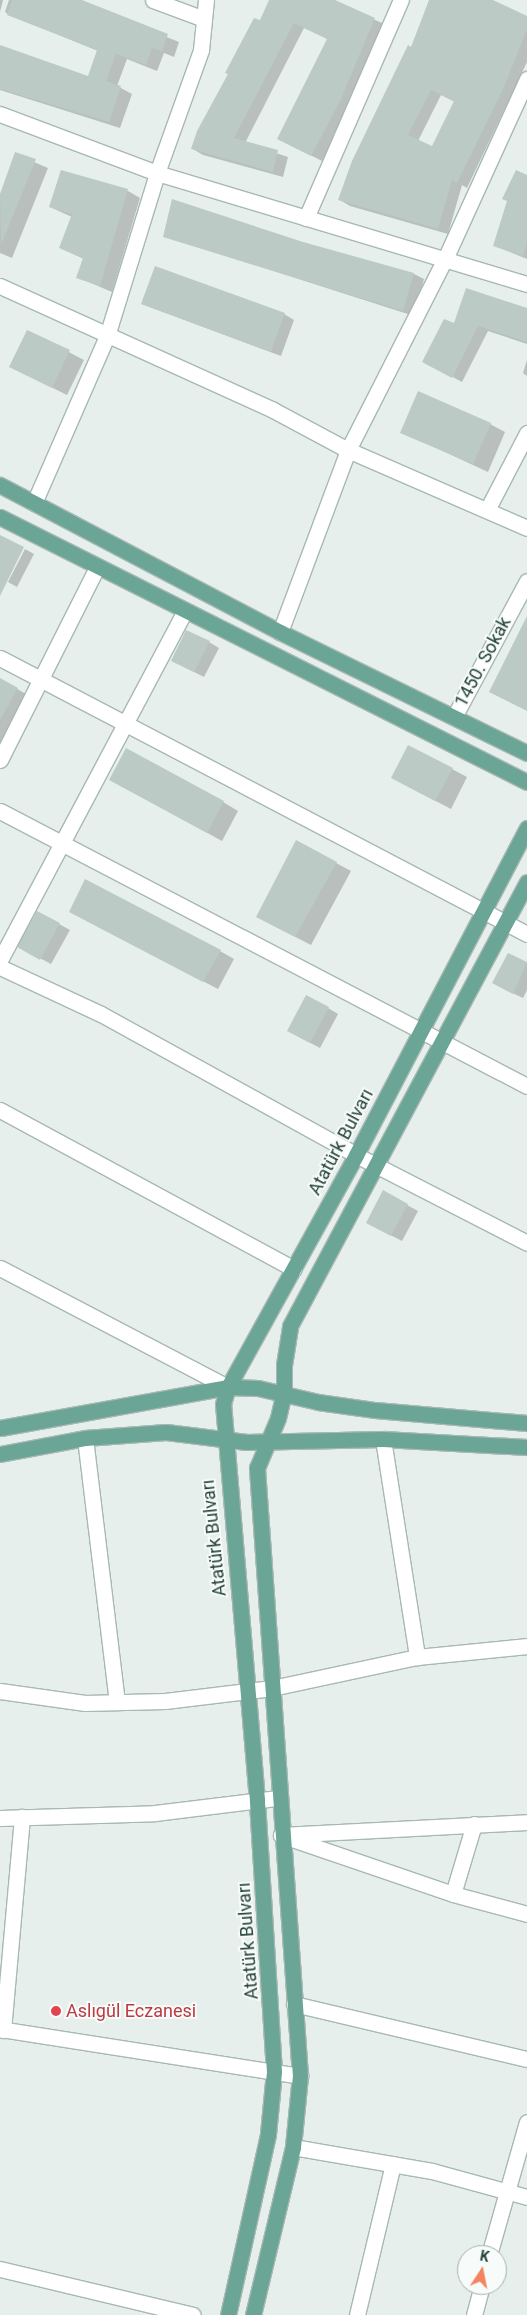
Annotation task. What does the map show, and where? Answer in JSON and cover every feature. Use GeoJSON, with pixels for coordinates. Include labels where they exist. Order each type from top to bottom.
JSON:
{"type":"FeatureCollection","features":[{"type":"Feature","properties":{"kind":"main road"},"geometry":{"type":"LineString","coordinates":[[0,485],[280,632],[527,752]]}},
{"type":"Feature","properties":{"kind":"main road"},"geometry":{"type":"LineString","coordinates":[[0,518],[527,782]]}},
{"type":"Feature","properties":{"kind":"main road","name":"Atatürk Bulvarı"},"geometry":{"type":"LineString","coordinates":[[228,2315],[268,2134],[274,2072],[257,1800],[223,1438],[222,1404],[228,1387],[356,1155],[527,828]]}},
{"type":"Feature","properties":{"kind":"main road"},"geometry":{"type":"LineString","coordinates":[[253,2315],[293,2147],[300,2076],[278,1798],[257,1468],[284,1392],[284,1365],[290,1326],[378,1166],[527,882]]}},
{"type":"Feature","properties":{"kind":"main road"},"geometry":{"type":"LineString","coordinates":[[0,1428],[228,1387],[284,1392],[318,1402],[375,1410],[527,1423]]}},
{"type":"Feature","properties":{"kind":"main road"},"geometry":{"type":"LineString","coordinates":[[0,1454],[86,1438],[166,1432],[246,1442],[268,1439],[383,1439],[527,1447]]}},
{"type":"Feature","properties":{"kind":"street"},"geometry":{"type":"LineString","coordinates":[[153,0],[204,19]]}},
{"type":"Feature","properties":{"kind":"street"},"geometry":{"type":"LineString","coordinates":[[34,503],[107,336],[157,173],[201,50],[206,0]]}},
{"type":"Feature","properties":{"kind":"street"},"geometry":{"type":"LineString","coordinates":[[306,218],[399,1]]}},
{"type":"Feature","properties":{"kind":"street"},"geometry":{"type":"LineString","coordinates":[[280,632],[348,450],[445,260],[524,95],[527,79]]}},
{"type":"Feature","properties":{"kind":"street"},"geometry":{"type":"LineString","coordinates":[[0,114],[157,173],[527,284]]}},
{"type":"Feature","properties":{"kind":"street"},"geometry":{"type":"LineString","coordinates":[[0,286],[273,410],[348,450],[527,528]]}},
{"type":"Feature","properties":{"kind":"street"},"geometry":{"type":"LineString","coordinates":[[487,510],[527,433]]}},
{"type":"Feature","properties":{"kind":"street"},"geometry":{"type":"LineString","coordinates":[[0,760],[97,567]]}},
{"type":"Feature","properties":{"kind":"street","name":"1450. Sokak"},"geometry":{"type":"LineString","coordinates":[[454,717],[527,581]]}},
{"type":"Feature","properties":{"kind":"street"},"geometry":{"type":"LineString","coordinates":[[0,960],[185,611]]}},
{"type":"Feature","properties":{"kind":"street"},"geometry":{"type":"LineString","coordinates":[[0,658],[527,934]]}},
{"type":"Feature","properties":{"kind":"street"},"geometry":{"type":"LineString","coordinates":[[0,811],[442,1045],[527,1086]]}},
{"type":"Feature","properties":{"kind":"street"},"geometry":{"type":"LineString","coordinates":[[0,967],[101,1014],[356,1155],[527,1243]]}},
{"type":"Feature","properties":{"kind":"street"},"geometry":{"type":"LineString","coordinates":[[0,1110],[294,1269]]}},
{"type":"Feature","properties":{"kind":"street"},"geometry":{"type":"LineString","coordinates":[[0,1268],[228,1387]]}},
{"type":"Feature","properties":{"kind":"street"},"geometry":{"type":"LineString","coordinates":[[86,1438],[117,1702]]}},
{"type":"Feature","properties":{"kind":"street"},"geometry":{"type":"LineString","coordinates":[[383,1439],[417,1657]]}},
{"type":"Feature","properties":{"kind":"street"},"geometry":{"type":"LineString","coordinates":[[0,1691],[85,1702],[165,1701],[272,1688],[417,1657],[527,1646]]}},
{"type":"Feature","properties":{"kind":"street"},"geometry":{"type":"LineString","coordinates":[[0,1818],[155,1813],[278,1798]]}},
{"type":"Feature","properties":{"kind":"street"},"geometry":{"type":"LineString","coordinates":[[22,1817],[2,2030],[300,2076]]}},
{"type":"Feature","properties":{"kind":"street"},"geometry":{"type":"LineString","coordinates":[[282,1835],[527,1822]]}},
{"type":"Feature","properties":{"kind":"street"},"geometry":{"type":"LineString","coordinates":[[453,1894],[474,1824]]}},
{"type":"Feature","properties":{"kind":"street"},"geometry":{"type":"LineString","coordinates":[[282,1835],[453,1894],[527,1914]]}},
{"type":"Feature","properties":{"kind":"street"},"geometry":{"type":"LineString","coordinates":[[294,2004],[527,2059]]}},
{"type":"Feature","properties":{"kind":"street"},"geometry":{"type":"LineString","coordinates":[[492,2245],[527,2122]]}},
{"type":"Feature","properties":{"kind":"street"},"geometry":{"type":"LineString","coordinates":[[293,2147],[393,2164],[506,2190],[527,2198]]}},
{"type":"Feature","properties":{"kind":"street"},"geometry":{"type":"LineString","coordinates":[[356,2315],[393,2164]]}},
{"type":"Feature","properties":{"kind":"street"},"geometry":{"type":"LineString","coordinates":[[0,2269],[193,2315]]}},
{"type":"Feature","properties":{"kind":"street"},"geometry":{"type":"LineString","coordinates":[[474,2315],[479,2295]]}},
{"type":"Feature","properties":{"kind":"building"},"geometry":{"type":"Polygon","coordinates":[[[12,0],[82,0],[168,34],[162,51],[152,48],[146,65],[116,54],[106,81],[121,86],[109,122],[0,89],[0,45],[88,76],[97,50],[7,15],[12,0]]]}},
{"type":"Feature","properties":{"kind":"building"},"geometry":{"type":"Polygon","coordinates":[[[269,0],[335,0],[375,18],[340,101],[311,156],[277,139],[327,39],[294,23],[234,138],[278,150],[273,172],[191,149],[197,131],[228,74],[225,73],[254,18],[260,20],[269,0]]]}},
{"type":"Feature","properties":{"kind":"building"},"geometry":{"type":"Polygon","coordinates":[[[429,0],[493,0],[527,16],[527,30],[503,89],[457,183],[452,180],[438,229],[338,200],[352,161],[408,45],[411,47],[429,0]],[[431,90],[408,135],[432,146],[454,101],[431,90]]]}},
{"type":"Feature","properties":{"kind":"building"},"geometry":{"type":"Polygon","coordinates":[[[15,152],[36,159],[1,245],[0,194],[15,152]]]}},
{"type":"Feature","properties":{"kind":"building"},"geometry":{"type":"Polygon","coordinates":[[[61,170],[128,189],[100,286],[76,278],[83,258],[59,248],[72,214],[49,207],[61,170]]]}},
{"type":"Feature","properties":{"kind":"building"},"geometry":{"type":"Polygon","coordinates":[[[516,170],[527,175],[527,242],[523,256],[493,246],[507,201],[502,199],[516,170]]]}},
{"type":"Feature","properties":{"kind":"building"},"geometry":{"type":"Polygon","coordinates":[[[172,199],[303,242],[414,273],[403,311],[163,237],[172,199]]]}},
{"type":"Feature","properties":{"kind":"building"},"geometry":{"type":"Polygon","coordinates":[[[155,266],[285,313],[271,352],[141,304],[155,266]]]}},
{"type":"Feature","properties":{"kind":"building"},"geometry":{"type":"Polygon","coordinates":[[[466,288],[527,308],[527,342],[478,326],[452,378],[422,362],[444,319],[454,323],[466,288]]]}},
{"type":"Feature","properties":{"kind":"building"},"geometry":{"type":"Polygon","coordinates":[[[27,330],[70,350],[52,388],[9,367],[27,330]]]}},
{"type":"Feature","properties":{"kind":"building"},"geometry":{"type":"Polygon","coordinates":[[[418,391],[491,423],[473,464],[400,433],[418,391]]]}},
{"type":"Feature","properties":{"kind":"building"},"geometry":{"type":"Polygon","coordinates":[[[0,535],[24,547],[0,596],[0,535]]]}},
{"type":"Feature","properties":{"kind":"building"},"geometry":{"type":"Polygon","coordinates":[[[527,616],[527,711],[489,692],[527,616]]]}},
{"type":"Feature","properties":{"kind":"building"},"geometry":{"type":"Polygon","coordinates":[[[186,630],[210,641],[194,672],[171,661],[186,630]]]}},
{"type":"Feature","properties":{"kind":"building"},"geometry":{"type":"Polygon","coordinates":[[[0,678],[18,688],[0,720],[0,678]]]}},
{"type":"Feature","properties":{"kind":"building"},"geometry":{"type":"Polygon","coordinates":[[[408,745],[453,768],[435,801],[391,778],[408,745]]]}},
{"type":"Feature","properties":{"kind":"building"},"geometry":{"type":"Polygon","coordinates":[[[126,748],[224,801],[207,833],[109,780],[126,748]]]}},
{"type":"Feature","properties":{"kind":"building"},"geometry":{"type":"Polygon","coordinates":[[[296,840],[337,862],[295,937],[256,917],[296,840]]]}},
{"type":"Feature","properties":{"kind":"building"},"geometry":{"type":"Polygon","coordinates":[[[85,879],[221,950],[203,982],[69,912],[85,879]]]}},
{"type":"Feature","properties":{"kind":"building"},"geometry":{"type":"Polygon","coordinates":[[[37,911],[60,923],[40,960],[17,947],[37,911]]]}},
{"type":"Feature","properties":{"kind":"building"},"geometry":{"type":"Polygon","coordinates":[[[508,953],[527,962],[513,994],[492,983],[508,953]]]}},
{"type":"Feature","properties":{"kind":"building"},"geometry":{"type":"Polygon","coordinates":[[[306,995],[329,1007],[310,1043],[287,1031],[306,995]]]}},
{"type":"Feature","properties":{"kind":"building"},"geometry":{"type":"Polygon","coordinates":[[[383,1190],[408,1204],[391,1236],[366,1223],[383,1190]]]}},
{"type":"Feature","properties":{"kind":"place","name":"Aslıgül Eczanesi"},"geometry":{"type":"Point","coordinates":[56,2011]}}]}
